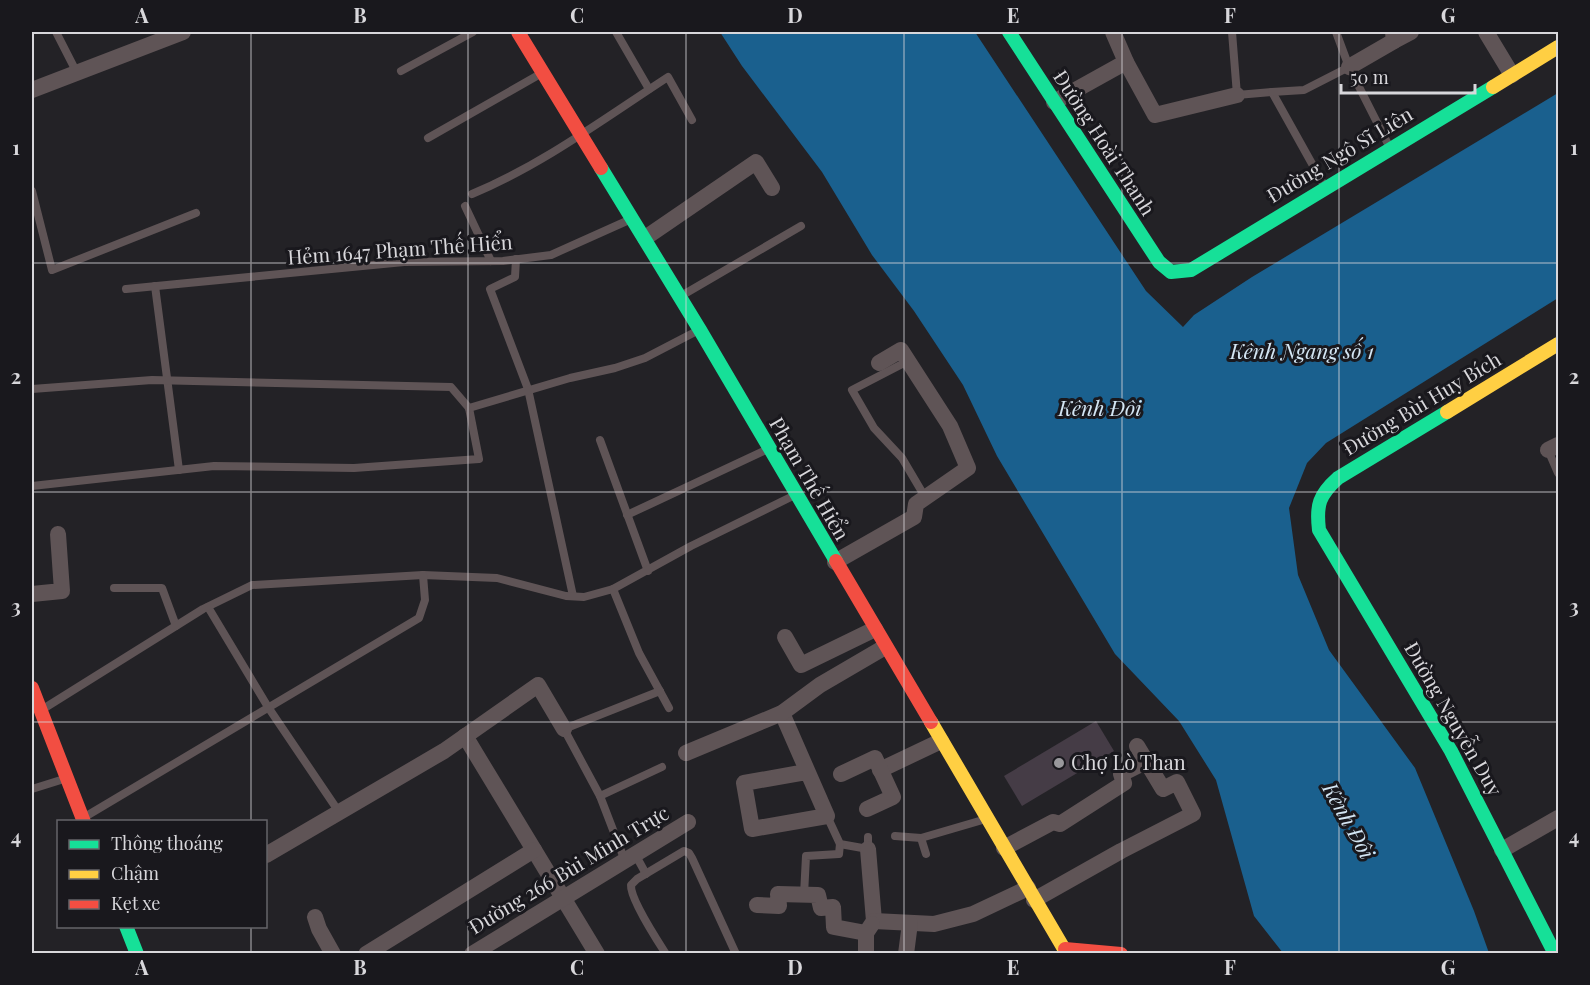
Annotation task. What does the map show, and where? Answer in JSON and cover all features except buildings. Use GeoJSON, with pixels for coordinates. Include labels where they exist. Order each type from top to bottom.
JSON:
{"type":"FeatureCollection","features":[{"type":"Feature","properties":{"kind":"street"},"geometry":{"type":"LineString","coordinates":[[32,90],[183,32]]}},
{"type":"Feature","properties":{"kind":"street","name":"Phạm Thế Hiển"},"geometry":{"type":"LineString","coordinates":[[518,32],[700,330],[1066,951],[1121,954]]}},
{"type":"Feature","properties":{"kind":"street","name":"Đường Hoài Thanh"},"geometry":{"type":"LineString","coordinates":[[1009,32],[1159,262],[1171,272]]}},
{"type":"Feature","properties":{"kind":"street"},"geometry":{"type":"LineString","coordinates":[[1113,32],[1126,62],[1155,115],[1238,95]]}},
{"type":"Feature","properties":{"kind":"street"},"geometry":{"type":"LineString","coordinates":[[1349,67],[1394,36],[1411,32]]}},
{"type":"Feature","properties":{"kind":"street"},"geometry":{"type":"LineString","coordinates":[[1486,32],[1512,75]]}},
{"type":"Feature","properties":{"kind":"street","name":"Đường Ngô Sĩ Liên"},"geometry":{"type":"LineString","coordinates":[[1171,272],[1191,270],[1558,47]]}},
{"type":"Feature","properties":{"kind":"street"},"geometry":{"type":"LineString","coordinates":[[1054,102],[1126,62]]}},
{"type":"Feature","properties":{"kind":"street"},"geometry":{"type":"LineString","coordinates":[[645,238],[756,162],[772,188]]}},
{"type":"Feature","properties":{"kind":"street","name":"Đường Bùi Huy Bích"},"geometry":{"type":"LineString","coordinates":[[1316,507],[1324,489],[1338,478],[1558,344]]}},
{"type":"Feature","properties":{"kind":"street"},"geometry":{"type":"LineString","coordinates":[[835,562],[914,517],[916,504],[968,468],[950,426],[901,350],[879,363]]}},
{"type":"Feature","properties":{"kind":"street","name":"Đường Nguyễn Duy"},"geometry":{"type":"LineString","coordinates":[[1316,507],[1319,530],[1451,751],[1555,954]]}},
{"type":"Feature","properties":{"kind":"street"},"geometry":{"type":"LineString","coordinates":[[32,594],[62,591],[58,534]]}},
{"type":"Feature","properties":{"kind":"street"},"geometry":{"type":"LineString","coordinates":[[784,637],[801,665],[875,629]]}},
{"type":"Feature","properties":{"kind":"street"},"geometry":{"type":"LineString","coordinates":[[686,753],[782,713],[820,685],[885,647]]}},
{"type":"Feature","properties":{"kind":"street"},"geometry":{"type":"LineString","coordinates":[[267,854],[444,751],[538,685],[564,729]]}},
{"type":"Feature","properties":{"kind":"street"},"geometry":{"type":"LineString","coordinates":[[32,688],[83,820]]}},
{"type":"Feature","properties":{"kind":"street"},"geometry":{"type":"LineString","coordinates":[[782,713],[827,816],[752,829],[744,783],[806,772]]}},
{"type":"Feature","properties":{"kind":"street"},"geometry":{"type":"LineString","coordinates":[[465,736],[597,954]]}},
{"type":"Feature","properties":{"kind":"street"},"geometry":{"type":"LineString","coordinates":[[880,770],[941,741]]}},
{"type":"Feature","properties":{"kind":"street"},"geometry":{"type":"LineString","coordinates":[[757,905],[779,906],[778,894],[818,895],[821,908],[833,907],[834,927],[870,927],[910,923],[934,924],[973,915],[1031,894],[1193,814],[1177,782],[1163,789],[1137,746]]}},
{"type":"Feature","properties":{"kind":"street"},"geometry":{"type":"LineString","coordinates":[[841,774],[875,758],[892,797],[867,809]]}},
{"type":"Feature","properties":{"kind":"street"},"geometry":{"type":"LineString","coordinates":[[1004,848],[1053,822],[1060,824],[1124,783],[1121,774],[1145,762]]}},
{"type":"Feature","properties":{"kind":"street"},"geometry":{"type":"LineString","coordinates":[[1502,850],[1558,818]]}},
{"type":"Feature","properties":{"kind":"street","name":"Đường 266 Bùi Minh Trực"},"geometry":{"type":"LineString","coordinates":[[472,954],[688,822]]}},
{"type":"Feature","properties":{"kind":"street"},"geometry":{"type":"LineString","coordinates":[[866,954],[870,927],[868,843]]}},
{"type":"Feature","properties":{"kind":"street","name":"Đường 266 Bùi Minh Trực"},"geometry":{"type":"LineString","coordinates":[[366,954],[534,850]]}},
{"type":"Feature","properties":{"kind":"street"},"geometry":{"type":"LineString","coordinates":[[315,917],[333,954]]}},
{"type":"Feature","properties":{"kind":"street"},"geometry":{"type":"LineString","coordinates":[[906,954],[910,923]]}},
{"type":"Feature","properties":{"kind":"street"},"geometry":{"type":"LineString","coordinates":[[126,928],[136,954]]}},
{"type":"Feature","properties":{"kind":"lane"},"geometry":{"type":"LineString","coordinates":[[56,32],[77,73]]}},
{"type":"Feature","properties":{"kind":"lane"},"geometry":{"type":"LineString","coordinates":[[401,71],[473,32]]}},
{"type":"Feature","properties":{"kind":"lane"},"geometry":{"type":"LineString","coordinates":[[616,32],[649,89]]}},
{"type":"Feature","properties":{"kind":"lane"},"geometry":{"type":"LineString","coordinates":[[1232,32],[1238,95],[1304,90],[1349,67]]}},
{"type":"Feature","properties":{"kind":"lane"},"geometry":{"type":"LineString","coordinates":[[1336,32],[1349,67],[1390,148]]}},
{"type":"Feature","properties":{"kind":"lane"},"geometry":{"type":"LineString","coordinates":[[428,138],[543,72]]}},
{"type":"Feature","properties":{"kind":"lane"},"geometry":{"type":"LineString","coordinates":[[472,194],[503,181],[668,76],[692,120]]}},
{"type":"Feature","properties":{"kind":"lane"},"geometry":{"type":"LineString","coordinates":[[1272,92],[1325,187]]}},
{"type":"Feature","properties":{"kind":"lane"},"geometry":{"type":"LineString","coordinates":[[32,191],[52,270],[196,213]]}},
{"type":"Feature","properties":{"kind":"lane"},"geometry":{"type":"LineString","coordinates":[[465,206],[491,261]]}},
{"type":"Feature","properties":{"kind":"lane","name":"Hẻm 1647 Phạm Thế Hiển"},"geometry":{"type":"LineString","coordinates":[[126,289],[404,262],[491,261],[551,255],[632,219]]}},
{"type":"Feature","properties":{"kind":"lane"},"geometry":{"type":"LineString","coordinates":[[680,297],[801,226]]}},
{"type":"Feature","properties":{"kind":"lane"},"geometry":{"type":"LineString","coordinates":[[516,259],[515,277],[490,289],[528,389],[573,596]]}},
{"type":"Feature","properties":{"kind":"lane"},"geometry":{"type":"LineString","coordinates":[[155,286],[180,470]]}},
{"type":"Feature","properties":{"kind":"lane"},"geometry":{"type":"LineString","coordinates":[[469,408],[528,389],[615,368],[645,358],[700,330]]}},
{"type":"Feature","properties":{"kind":"lane"},"geometry":{"type":"LineString","coordinates":[[908,361],[852,390],[874,428],[902,458],[926,497]]}},
{"type":"Feature","properties":{"kind":"lane"},"geometry":{"type":"LineString","coordinates":[[32,389],[168,380],[451,387],[469,408],[479,459],[354,468],[214,466],[32,486]]}},
{"type":"Feature","properties":{"kind":"lane"},"geometry":{"type":"LineString","coordinates":[[600,440],[648,571]]}},
{"type":"Feature","properties":{"kind":"lane"},"geometry":{"type":"LineString","coordinates":[[1553,448],[1558,473]]}},
{"type":"Feature","properties":{"kind":"lane"},"geometry":{"type":"LineString","coordinates":[[627,515],[769,449]]}},
{"type":"Feature","properties":{"kind":"lane"},"geometry":{"type":"LineString","coordinates":[[40,710],[208,607],[252,585],[423,575],[496,578],[584,597],[613,589],[691,546],[796,494]]}},
{"type":"Feature","properties":{"kind":"lane"},"geometry":{"type":"LineString","coordinates":[[83,820],[268,706],[419,618],[425,600],[423,575]]}},
{"type":"Feature","properties":{"kind":"lane"},"geometry":{"type":"LineString","coordinates":[[114,588],[162,588],[176,626]]}},
{"type":"Feature","properties":{"kind":"lane"},"geometry":{"type":"LineString","coordinates":[[613,589],[639,653],[669,708]]}},
{"type":"Feature","properties":{"kind":"lane"},"geometry":{"type":"LineString","coordinates":[[208,607],[268,706],[339,812]]}},
{"type":"Feature","properties":{"kind":"lane"},"geometry":{"type":"LineString","coordinates":[[646,874],[630,857],[564,729],[660,691]]}},
{"type":"Feature","properties":{"kind":"lane"},"geometry":{"type":"LineString","coordinates":[[600,796],[662,767]]}},
{"type":"Feature","properties":{"kind":"lane"},"geometry":{"type":"LineString","coordinates":[[32,789],[67,778]]}},
{"type":"Feature","properties":{"kind":"lane"},"geometry":{"type":"LineString","coordinates":[[804,895],[806,856],[839,854],[840,844],[827,816]]}},
{"type":"Feature","properties":{"kind":"lane"},"geometry":{"type":"LineString","coordinates":[[895,836],[921,838],[987,819]]}},
{"type":"Feature","properties":{"kind":"lane"},"geometry":{"type":"LineString","coordinates":[[921,838],[926,854]]}},
{"type":"Feature","properties":{"kind":"lane"},"geometry":{"type":"LineString","coordinates":[[840,844],[868,843]]}},
{"type":"Feature","properties":{"kind":"lane"},"geometry":{"type":"LineString","coordinates":[[666,954],[630,890],[631,885],[646,874],[684,851],[689,853],[736,954]]}},
{"type":"Feature","properties":{"kind":"water","name":"Kênh Đôi"},"geometry":{"type":"Polygon","coordinates":[[[720,32],[975,32],[1146,291],[1183,327],[1194,315],[1252,277],[1558,93],[1558,298],[1326,443],[1307,463],[1289,508],[1298,575],[1329,650],[1415,768],[1489,953],[1283,953],[1254,916],[1216,780],[1179,721],[1115,654],[997,456],[963,385],[914,311],[872,255],[822,172],[742,66],[720,32]]]}},
{"type":"Feature","properties":{"kind":"traffic: fast"},"geometry":{"type":"LineString","coordinates":[[1009,32],[1159,262],[1171,272],[1191,270],[1493,87]]}},
{"type":"Feature","properties":{"kind":"traffic: fast"},"geometry":{"type":"LineString","coordinates":[[601,168],[700,330],[836,561]]}},
{"type":"Feature","properties":{"kind":"traffic: fast"},"geometry":{"type":"LineString","coordinates":[[1447,412],[1338,478],[1320,501],[1319,530],[1451,751],[1555,954]]}},
{"type":"Feature","properties":{"kind":"traffic: fast"},"geometry":{"type":"LineString","coordinates":[[127,928],[137,954]]}},
{"type":"Feature","properties":{"kind":"traffic: slow"},"geometry":{"type":"LineString","coordinates":[[1493,87],[1558,47]]}},
{"type":"Feature","properties":{"kind":"traffic: slow"},"geometry":{"type":"LineString","coordinates":[[1447,412],[1558,344]]}},
{"type":"Feature","properties":{"kind":"traffic: slow"},"geometry":{"type":"LineString","coordinates":[[931,722],[1067,954]]}},
{"type":"Feature","properties":{"kind":"traffic: jam"},"geometry":{"type":"LineString","coordinates":[[518,32],[601,168]]}},
{"type":"Feature","properties":{"kind":"traffic: jam"},"geometry":{"type":"LineString","coordinates":[[836,561],[931,722]]}},
{"type":"Feature","properties":{"kind":"traffic: jam"},"geometry":{"type":"LineString","coordinates":[[32,688],[83,820]]}},
{"type":"Feature","properties":{"kind":"traffic: jam"},"geometry":{"type":"LineString","coordinates":[[1065,949],[1121,954]]}},
{"type":"Feature","properties":{"kind":"place","name":"Chợ Lò Than"},"geometry":{"type":"Point","coordinates":[1059,763]}},
{"type":"Feature","properties":{"kind":"water label","name":"Kênh Ngang số 1"},"geometry":{"type":"Point","coordinates":[1302,352]}}]}
